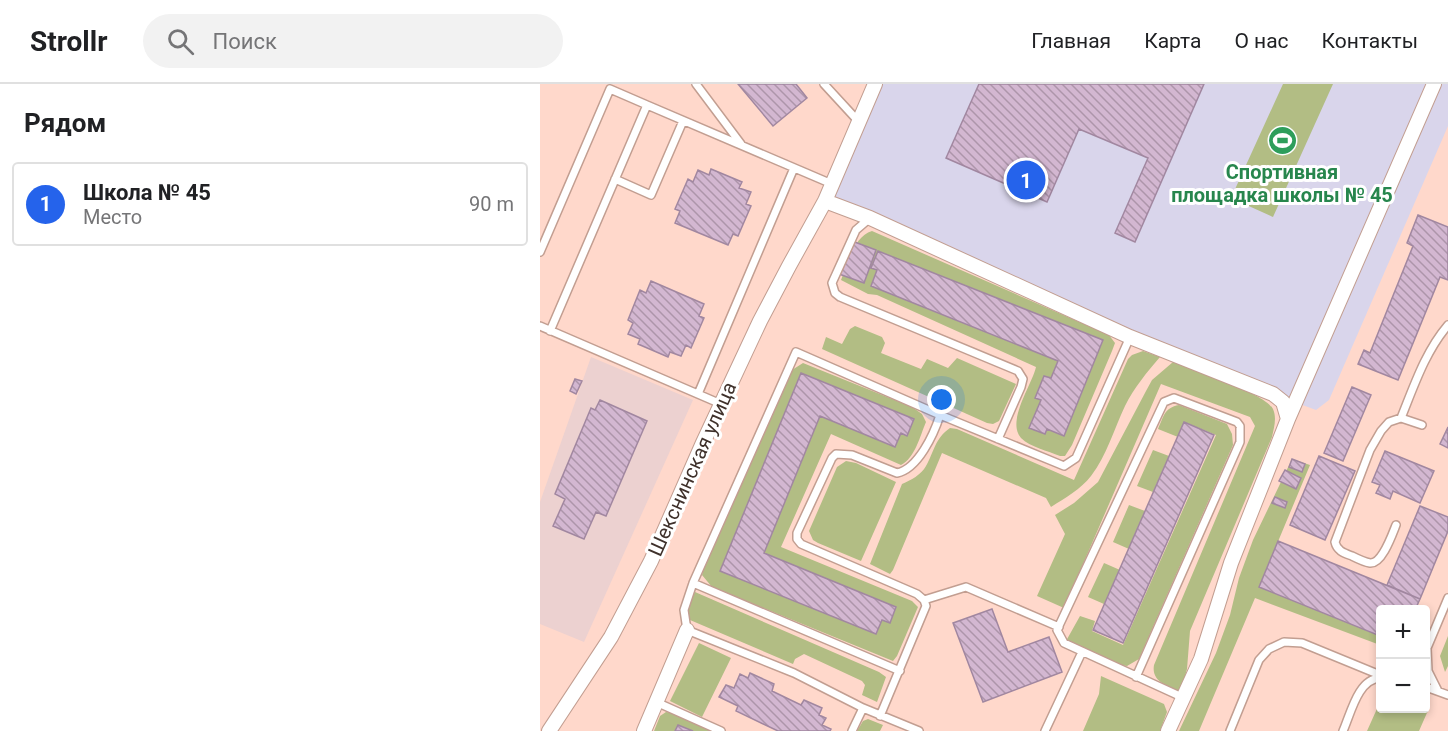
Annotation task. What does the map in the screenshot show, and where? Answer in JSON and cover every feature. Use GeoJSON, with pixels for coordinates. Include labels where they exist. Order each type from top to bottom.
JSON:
{"type":"FeatureCollection","features":[{"type":"Feature","properties":{"kind":"street","name":"Шекснинская улица"},"geometry":{"type":"LineString","coordinates":[[549,731],[611,637],[651,561],[721,404],[789,266],[825,201],[875,84]]}},
{"type":"Feature","properties":{"kind":"street"},"geometry":{"type":"LineString","coordinates":[[1168,731],[1201,659],[1231,562],[1288,419],[1434,84]]}},
{"type":"Feature","properties":{"kind":"street"},"geometry":{"type":"LineString","coordinates":[[825,201],[870,218],[1130,337],[1273,394],[1282,402],[1288,419]]}},
{"type":"Feature","properties":{"kind":"street"},"geometry":{"type":"LineString","coordinates":[[644,731],[687,630]]}},
{"type":"Feature","properties":{"kind":"lane"},"geometry":{"type":"LineString","coordinates":[[696,84],[743,146]]}},
{"type":"Feature","properties":{"kind":"lane"},"geometry":{"type":"LineString","coordinates":[[824,84],[859,122]]}},
{"type":"Feature","properties":{"kind":"lane"},"geometry":{"type":"LineString","coordinates":[[540,252],[610,89],[832,184]]}},
{"type":"Feature","properties":{"kind":"lane"},"geometry":{"type":"LineString","coordinates":[[550,331],[647,105]]}},
{"type":"Feature","properties":{"kind":"lane"},"geometry":{"type":"LineString","coordinates":[[615,179],[651,195],[683,120]]}},
{"type":"Feature","properties":{"kind":"lane"},"geometry":{"type":"LineString","coordinates":[[698,394],[794,168]]}},
{"type":"Feature","properties":{"kind":"lane"},"geometry":{"type":"LineString","coordinates":[[870,218],[856,230],[832,283],[835,293],[1018,371],[1023,379],[1021,387],[998,439]]}},
{"type":"Feature","properties":{"kind":"lane"},"geometry":{"type":"LineString","coordinates":[[1401,418],[1424,362],[1437,338],[1448,325]]}},
{"type":"Feature","properties":{"kind":"lane"},"geometry":{"type":"LineString","coordinates":[[540,326],[721,404]]}},
{"type":"Feature","properties":{"kind":"lane"},"geometry":{"type":"LineString","coordinates":[[919,731],[880,716],[794,673],[687,630],[684,610],[693,583],[796,352],[1064,466],[1076,458],[1130,337]]}},
{"type":"Feature","properties":{"kind":"lane"},"geometry":{"type":"LineString","coordinates":[[1136,677],[1240,442],[1240,426],[1237,422],[1174,398],[1164,402],[1057,630],[1064,643],[1136,677],[1184,698]]}},
{"type":"Feature","properties":{"kind":"lane"},"geometry":{"type":"LineString","coordinates":[[880,716],[926,606],[924,600],[918,594],[801,544],[797,539],[797,533],[832,458],[836,454],[852,455],[897,473],[904,472],[917,460],[936,427],[940,415]]}},
{"type":"Feature","properties":{"kind":"lane"},"geometry":{"type":"LineString","coordinates":[[1396,525],[1380,558],[1374,563],[1341,552],[1336,547],[1335,542],[1370,450],[1381,431],[1389,422],[1401,418],[1422,426]]}},
{"type":"Feature","properties":{"kind":"lane"},"geometry":{"type":"LineString","coordinates":[[693,583],[900,671]]}},
{"type":"Feature","properties":{"kind":"lane"},"geometry":{"type":"LineString","coordinates":[[924,600],[966,586],[1059,627]]}},
{"type":"Feature","properties":{"kind":"lane"},"geometry":{"type":"LineString","coordinates":[[1438,691],[1428,671],[1427,648],[1448,598]]}},
{"type":"Feature","properties":{"kind":"lane"},"geometry":{"type":"LineString","coordinates":[[1230,731],[1259,660],[1269,649],[1284,642],[1302,643],[1376,674]]}},
{"type":"Feature","properties":{"kind":"lane"},"geometry":{"type":"LineString","coordinates":[[1045,731],[1082,652]]}},
{"type":"Feature","properties":{"kind":"lane"},"geometry":{"type":"LineString","coordinates":[[1343,731],[1362,687],[1376,677]]}},
{"type":"Feature","properties":{"kind":"lane"},"geometry":{"type":"LineString","coordinates":[[1430,689],[1448,695]]}},
{"type":"Feature","properties":{"kind":"lane"},"geometry":{"type":"LineString","coordinates":[[656,702],[721,731]]}},
{"type":"Feature","properties":{"kind":"lane"},"geometry":{"type":"LineString","coordinates":[[852,731],[863,708]]}},
{"type":"Feature","properties":{"kind":"shaded area"},"geometry":{"type":"Polygon","coordinates":[[[876,84],[1448,84],[1448,126],[1329,400],[1316,410],[1273,394],[825,201],[876,84]]]}},
{"type":"Feature","properties":{"kind":"shaded area"},"geometry":{"type":"Polygon","coordinates":[[[591,357],[693,400],[584,642],[540,624],[540,502],[591,357]]]}},
{"type":"Feature","properties":{"kind":"green space","name":"Спортивная площадка школы № 45"},"geometry":{"type":"Polygon","coordinates":[[[1283,84],[1333,84],[1273,217],[1231,198],[1283,84]]]}},
{"type":"Feature","properties":{"kind":"green space"},"geometry":{"type":"Polygon","coordinates":[[[872,231],[1109,335],[1115,343],[1072,445],[1065,456],[1029,444],[1021,438],[1017,431],[1018,413],[1036,367],[841,280],[856,245],[860,239],[872,231]]]}},
{"type":"Feature","properties":{"kind":"green space"},"geometry":{"type":"Polygon","coordinates":[[[855,326],[882,337],[885,343],[881,353],[921,369],[927,359],[948,368],[957,358],[1016,384],[999,421],[993,424],[987,423],[822,349],[826,337],[842,344],[850,329],[855,326]]]}},
{"type":"Feature","properties":{"kind":"green space"},"geometry":{"type":"Polygon","coordinates":[[[1143,351],[1160,357],[1129,399],[1097,468],[1078,489],[1051,507],[1046,498],[942,453],[893,570],[890,574],[870,564],[902,484],[916,477],[924,469],[938,441],[950,428],[1074,480],[1128,359],[1143,351]]]}},
{"type":"Feature","properties":{"kind":"green space"},"geometry":{"type":"Polygon","coordinates":[[[1173,362],[1257,396],[1273,409],[1275,419],[1272,437],[1190,631],[1187,669],[1181,692],[1166,685],[1155,676],[1154,665],[1255,426],[1250,417],[1161,384],[1064,608],[1037,596],[1065,534],[1055,515],[1074,503],[1098,482],[1152,380],[1173,362]]]}},
{"type":"Feature","properties":{"kind":"green space"},"geometry":{"type":"Polygon","coordinates":[[[803,363],[912,407],[922,414],[926,422],[913,452],[901,465],[831,434],[781,547],[912,601],[918,607],[893,661],[712,587],[702,575],[706,559],[792,370],[803,363]]]}},
{"type":"Feature","properties":{"kind":"green space"},"geometry":{"type":"Polygon","coordinates":[[[1179,405],[1227,424],[1232,434],[1233,445],[1139,659],[1127,666],[1119,665],[1066,641],[1080,616],[1095,621],[1092,631],[1123,645],[1216,435],[1184,422],[1178,437],[1158,429],[1167,410],[1179,405]]]}},
{"type":"Feature","properties":{"kind":"green space"},"geometry":{"type":"Polygon","coordinates":[[[1153,450],[1169,456],[1153,492],[1137,486],[1153,450]]]}},
{"type":"Feature","properties":{"kind":"green space"},"geometry":{"type":"Polygon","coordinates":[[[1292,459],[1310,465],[1259,587],[1376,634],[1376,643],[1255,598],[1199,731],[1179,731],[1216,653],[1253,540],[1292,459]]]}},
{"type":"Feature","properties":{"kind":"green space"},"geometry":{"type":"Polygon","coordinates":[[[846,461],[856,463],[896,482],[861,561],[818,543],[813,540],[809,531],[837,467],[846,461]]]}},
{"type":"Feature","properties":{"kind":"green space"},"geometry":{"type":"Polygon","coordinates":[[[1129,505],[1145,511],[1129,549],[1113,542],[1129,505]]]}},
{"type":"Feature","properties":{"kind":"green space"},"geometry":{"type":"Polygon","coordinates":[[[1104,563],[1120,570],[1104,604],[1088,597],[1104,563]]]}},
{"type":"Feature","properties":{"kind":"green space"},"geometry":{"type":"Polygon","coordinates":[[[695,592],[879,672],[886,677],[877,702],[862,695],[865,685],[862,681],[804,654],[795,659],[793,664],[690,620],[688,609],[695,592]]]}},
{"type":"Feature","properties":{"kind":"green space"},"geometry":{"type":"Polygon","coordinates":[[[1448,636],[1448,666],[1445,672],[1440,656],[1448,636]]]}},
{"type":"Feature","properties":{"kind":"green space"},"geometry":{"type":"Polygon","coordinates":[[[699,643],[731,658],[702,717],[670,701],[699,643]]]}},
{"type":"Feature","properties":{"kind":"green space"},"geometry":{"type":"Polygon","coordinates":[[[1101,676],[1164,704],[1167,712],[1160,731],[1083,731],[1099,694],[1101,676]]]}},
{"type":"Feature","properties":{"kind":"green space"},"geometry":{"type":"Polygon","coordinates":[[[1376,711],[1376,713],[1427,713],[1419,731],[1367,731],[1376,711]]]}},
{"type":"Feature","properties":{"kind":"green space"},"geometry":{"type":"Polygon","coordinates":[[[666,712],[673,713],[711,731],[654,731],[660,716],[666,712]]]}},
{"type":"Feature","properties":{"kind":"green space"},"geometry":{"type":"Polygon","coordinates":[[[868,719],[883,725],[880,731],[857,731],[863,721],[868,719]]]}},
{"type":"Feature","properties":{"kind":"building"},"geometry":{"type":"Polygon","coordinates":[[[738,84],[796,84],[807,98],[773,126],[738,84]]]}},
{"type":"Feature","properties":{"kind":"building"},"geometry":{"type":"Polygon","coordinates":[[[979,84],[1204,84],[1135,242],[1115,233],[1148,158],[1079,129],[1047,202],[946,158],[979,84]]]}},
{"type":"Feature","properties":{"kind":"building"},"geometry":{"type":"Polygon","coordinates":[[[711,169],[742,182],[739,188],[751,192],[746,204],[751,206],[738,236],[733,234],[728,245],[675,223],[680,211],[675,209],[688,179],[693,182],[698,170],[709,175],[711,169]]]}},
{"type":"Feature","properties":{"kind":"building"},"geometry":{"type":"Polygon","coordinates":[[[1418,215],[1448,227],[1448,280],[1440,277],[1398,380],[1358,364],[1364,350],[1370,353],[1413,246],[1407,243],[1418,215]]]}},
{"type":"Feature","properties":{"kind":"building"},"geometry":{"type":"Polygon","coordinates":[[[852,241],[876,250],[864,283],[839,274],[852,241]]]}},
{"type":"Feature","properties":{"kind":"building"},"geometry":{"type":"Polygon","coordinates":[[[878,251],[1103,340],[1064,436],[1047,429],[1045,434],[1029,428],[1041,400],[1035,398],[1044,376],[1051,378],[1058,361],[871,286],[877,270],[871,268],[878,251]]]}},
{"type":"Feature","properties":{"kind":"building"},"geometry":{"type":"Polygon","coordinates":[[[651,281],[704,304],[699,316],[704,318],[691,348],[686,345],[681,356],[670,352],[668,357],[638,344],[640,339],[628,334],[633,323],[628,320],[640,290],[646,293],[651,281]]]}},
{"type":"Feature","properties":{"kind":"building"},"geometry":{"type":"Polygon","coordinates":[[[801,373],[914,419],[907,436],[901,433],[895,447],[820,416],[764,553],[896,607],[890,623],[882,620],[876,634],[720,571],[801,373]]]}},
{"type":"Feature","properties":{"kind":"building"},"geometry":{"type":"Polygon","coordinates":[[[575,379],[582,381],[576,394],[570,391],[575,379]]]}},
{"type":"Feature","properties":{"kind":"building"},"geometry":{"type":"Polygon","coordinates":[[[1352,387],[1371,395],[1343,461],[1324,453],[1352,387]]]}},
{"type":"Feature","properties":{"kind":"building"},"geometry":{"type":"Polygon","coordinates":[[[600,400],[647,421],[606,516],[596,512],[584,539],[553,526],[565,499],[555,494],[591,408],[595,410],[600,400]]]}},
{"type":"Feature","properties":{"kind":"building"},"geometry":{"type":"Polygon","coordinates":[[[1184,422],[1214,435],[1123,643],[1093,630],[1184,422]]]}},
{"type":"Feature","properties":{"kind":"building"},"geometry":{"type":"Polygon","coordinates":[[[1448,427],[1448,448],[1440,444],[1448,427]]]}},
{"type":"Feature","properties":{"kind":"building"},"geometry":{"type":"Polygon","coordinates":[[[1385,451],[1434,471],[1420,503],[1393,491],[1390,499],[1376,493],[1380,485],[1372,482],[1385,451]]]}},
{"type":"Feature","properties":{"kind":"building"},"geometry":{"type":"Polygon","coordinates":[[[1319,456],[1355,471],[1325,540],[1290,525],[1319,456]]]}},
{"type":"Feature","properties":{"kind":"building"},"geometry":{"type":"Polygon","coordinates":[[[1292,459],[1305,464],[1302,472],[1289,467],[1292,459]]]}},
{"type":"Feature","properties":{"kind":"building"},"geometry":{"type":"Polygon","coordinates":[[[1285,470],[1301,478],[1296,489],[1279,481],[1285,470]]]}},
{"type":"Feature","properties":{"kind":"building"},"geometry":{"type":"Polygon","coordinates":[[[1275,497],[1287,502],[1285,508],[1272,503],[1275,497]]]}},
{"type":"Feature","properties":{"kind":"building"},"geometry":{"type":"Polygon","coordinates":[[[1420,506],[1448,517],[1448,531],[1420,599],[1387,585],[1420,506]]]}},
{"type":"Feature","properties":{"kind":"building"},"geometry":{"type":"Polygon","coordinates":[[[1278,541],[1420,599],[1417,605],[1376,605],[1376,634],[1259,587],[1278,541]]]}},
{"type":"Feature","properties":{"kind":"building"},"geometry":{"type":"Polygon","coordinates":[[[992,609],[1008,652],[1049,637],[1062,672],[983,702],[953,623],[992,609]]]}},
{"type":"Feature","properties":{"kind":"building"},"geometry":{"type":"Polygon","coordinates":[[[750,673],[774,684],[772,691],[801,705],[804,700],[822,708],[819,715],[826,718],[822,725],[831,729],[830,731],[778,731],[736,711],[738,706],[719,697],[726,685],[734,688],[740,674],[748,678],[750,673]]]}},
{"type":"Feature","properties":{"kind":"building"},"geometry":{"type":"Polygon","coordinates":[[[678,725],[693,731],[675,731],[678,725]]]}},
{"type":"Feature","properties":{"kind":"place","name":"Спортивная площадка школы № 45"},"geometry":{"type":"Point","coordinates":[1282,141]}},
{"type":"Feature","properties":{"kind":"place","name":"Школа № 45"},"geometry":{"type":"Point","coordinates":[1026,180]}}]}
